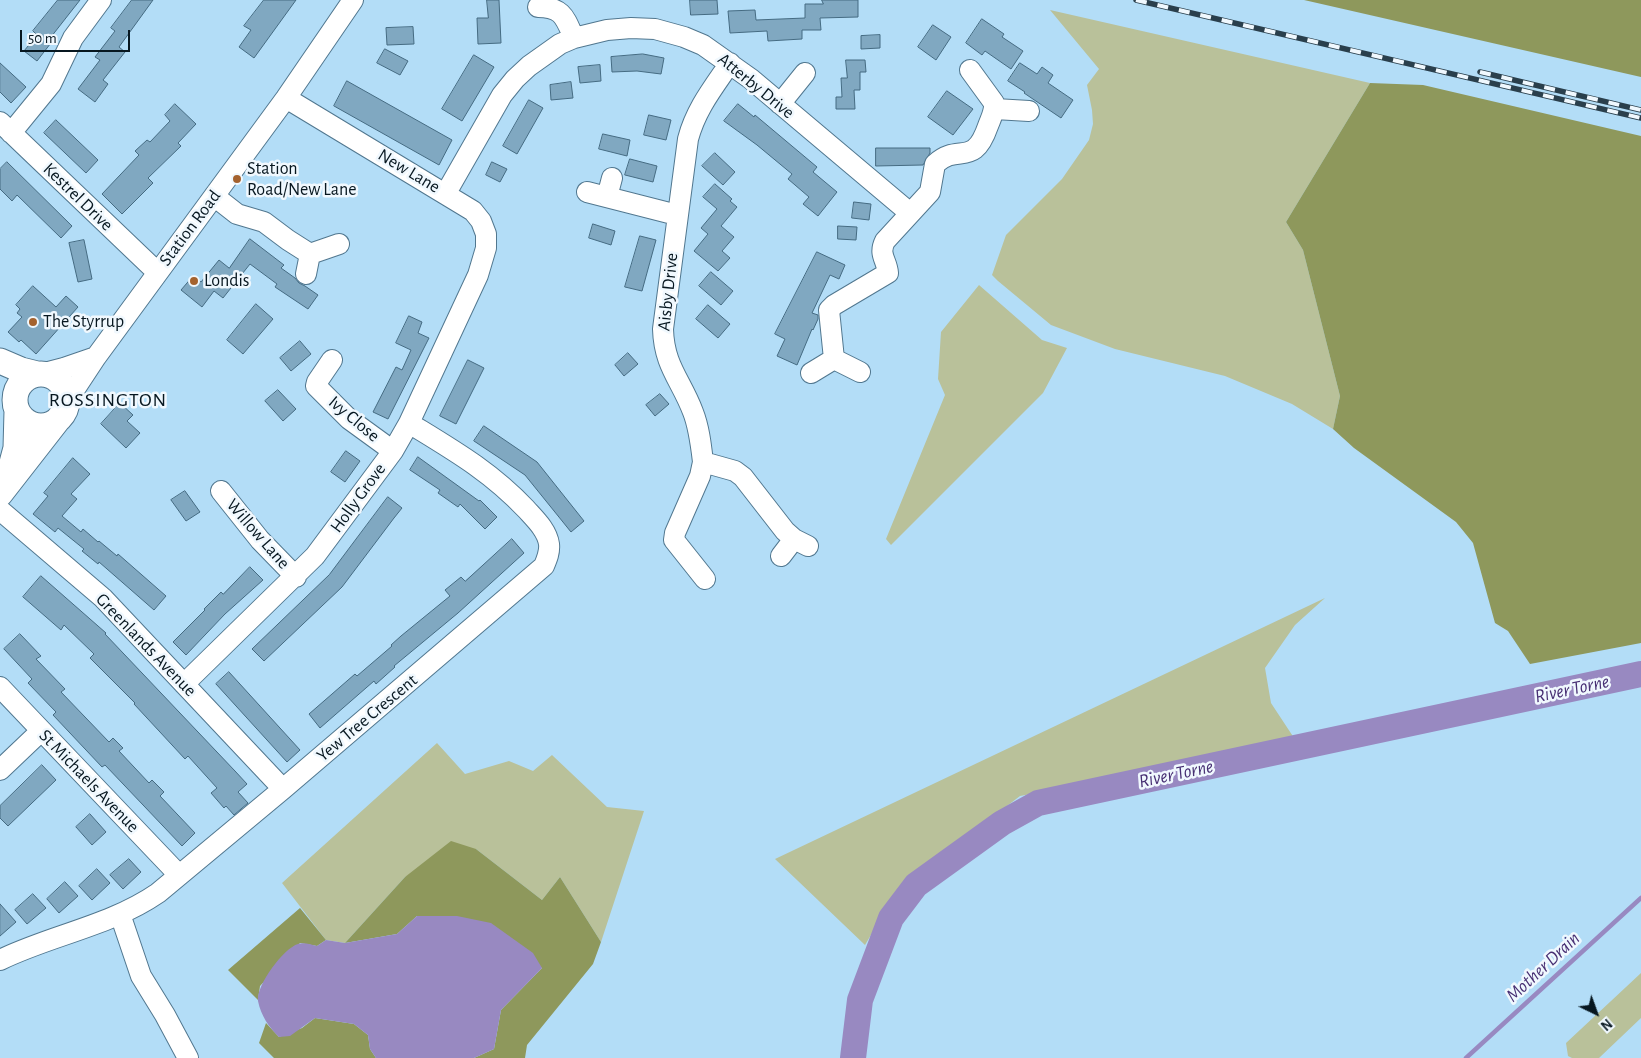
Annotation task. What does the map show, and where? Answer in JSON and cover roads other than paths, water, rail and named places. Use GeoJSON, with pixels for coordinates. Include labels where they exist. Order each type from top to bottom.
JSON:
{"type":"FeatureCollection","features":[{"type":"Feature","properties":{"kind":"main road"},"geometry":{"type":"LineString","coordinates":[[0,361],[21,370],[48,375],[61,384],[64,389],[64,409],[3,490]]}},
{"type":"Feature","properties":{"kind":"main road"},"geometry":{"type":"LineString","coordinates":[[0,373],[22,418],[29,423],[45,425],[53,422],[64,409]]}},
{"type":"Feature","properties":{"kind":"main road"},"geometry":{"type":"LineString","coordinates":[[3,490],[16,448],[15,394],[24,380],[39,374]]}},
{"type":"Feature","properties":{"kind":"street"},"geometry":{"type":"LineString","coordinates":[[6,128],[50,84],[73,38],[101,0]]}},
{"type":"Feature","properties":{"kind":"street","name":"Station Road"},"geometry":{"type":"LineString","coordinates":[[64,409],[96,357],[286,98],[353,0]]}},
{"type":"Feature","properties":{"kind":"street"},"geometry":{"type":"LineString","coordinates":[[538,7],[548,7],[559,11],[566,20],[574,38]]}},
{"type":"Feature","properties":{"kind":"street","name":"Atterby Drive"},"geometry":{"type":"LineString","coordinates":[[446,193],[502,95],[515,78],[529,66],[560,44],[574,38],[608,30],[631,28],[655,29],[684,37],[703,45],[730,63],[910,213]]}},
{"type":"Feature","properties":{"kind":"street","name":"Aisby Drive"},"geometry":{"type":"LineString","coordinates":[[703,462],[694,414],[669,363],[663,344],[663,329],[688,139],[693,120],[702,103],[730,63]]}},
{"type":"Feature","properties":{"kind":"street"},"geometry":{"type":"LineString","coordinates":[[834,359],[830,310],[834,305],[886,275],[888,269],[881,252],[884,242],[930,192],[935,164],[948,155],[970,153],[978,147],[984,138],[995,109],[994,103],[970,70]]}},
{"type":"Feature","properties":{"kind":"street"},"geometry":{"type":"LineString","coordinates":[[780,104],[805,73]]}},
{"type":"Feature","properties":{"kind":"street","name":"New Lane"},"geometry":{"type":"LineString","coordinates":[[286,98],[473,210],[481,221],[486,234],[486,248],[478,274]]}},
{"type":"Feature","properties":{"kind":"street"},"geometry":{"type":"LineString","coordinates":[[995,109],[1029,110]]}},
{"type":"Feature","properties":{"kind":"street","name":"Kestrel Drive"},"geometry":{"type":"LineString","coordinates":[[6,128],[157,272]]}},
{"type":"Feature","properties":{"kind":"street"},"geometry":{"type":"LineString","coordinates":[[587,192],[610,187],[677,215]]}},
{"type":"Feature","properties":{"kind":"street"},"geometry":{"type":"LineString","coordinates":[[214,196],[238,214],[264,222],[310,254]]}},
{"type":"Feature","properties":{"kind":"street"},"geometry":{"type":"LineString","coordinates":[[310,254],[338,244]]}},
{"type":"Feature","properties":{"kind":"street"},"geometry":{"type":"LineString","coordinates":[[306,274],[310,254]]}},
{"type":"Feature","properties":{"kind":"street","name":"Holly Grove"},"geometry":{"type":"LineString","coordinates":[[184,684],[296,577],[315,556],[393,451],[409,423],[478,274]]}},
{"type":"Feature","properties":{"kind":"street"},"geometry":{"type":"LineString","coordinates":[[39,374],[96,357]]}},
{"type":"Feature","properties":{"kind":"street"},"geometry":{"type":"LineString","coordinates":[[834,359],[860,372]]}},
{"type":"Feature","properties":{"kind":"street"},"geometry":{"type":"LineString","coordinates":[[811,373],[834,359]]}},
{"type":"Feature","properties":{"kind":"street","name":"Ivy Close"},"geometry":{"type":"LineString","coordinates":[[332,360],[316,386],[349,419],[393,451]]}},
{"type":"Feature","properties":{"kind":"street","name":"Yew Tree Crescent"},"geometry":{"type":"LineString","coordinates":[[0,960],[120,914],[145,902],[282,789],[544,566],[548,556],[549,545],[546,534],[538,521],[495,479],[471,461],[409,423]]}},
{"type":"Feature","properties":{"kind":"street"},"geometry":{"type":"LineString","coordinates":[[705,579],[674,540],[675,533],[700,476],[703,462],[735,471],[743,478],[779,524],[801,542],[781,556]]}},
{"type":"Feature","properties":{"kind":"street","name":"Willow Lane"},"geometry":{"type":"LineString","coordinates":[[221,491],[260,540],[296,577]]}},
{"type":"Feature","properties":{"kind":"street","name":"Greenlands Avenue"},"geometry":{"type":"LineString","coordinates":[[0,510],[103,598],[282,789]]}},
{"type":"Feature","properties":{"kind":"street","name":"St Michaels Avenue"},"geometry":{"type":"LineString","coordinates":[[0,686],[179,875]]}},
{"type":"Feature","properties":{"kind":"street"},"geometry":{"type":"LineString","coordinates":[[0,770],[41,731]]}},
{"type":"Feature","properties":{"kind":"street"},"geometry":{"type":"LineString","coordinates":[[120,914],[141,976],[188,1058]]}},
{"type":"Feature","properties":{"kind":"waterway","name":"River Torne"},"geometry":{"type":"LineString","coordinates":[[853,1058],[860,1000],[891,918],[916,885],[1002,823],[1038,803],[1641,674]]}},
{"type":"Feature","properties":{"kind":"waterway","name":"Mother Drain"},"geometry":{"type":"LineString","coordinates":[[1466,1058],[1641,898]]}},
{"type":"Feature","properties":{"kind":"railway"},"geometry":{"type":"LineString","coordinates":[[1136,0],[1641,118]]}},
{"type":"Feature","properties":{"kind":"railway"},"geometry":{"type":"LineString","coordinates":[[1480,72],[1641,110]]}},
{"type":"Feature","properties":{"kind":"place","name":"Station Road/New Lane"},"geometry":{"type":"Point","coordinates":[237,179]}},
{"type":"Feature","properties":{"kind":"place","name":"Londis"},"geometry":{"type":"Point","coordinates":[194,281]}},
{"type":"Feature","properties":{"kind":"place","name":"The Styrrup"},"geometry":{"type":"Point","coordinates":[33,322]}},
{"type":"Feature","properties":{"kind":"district","name":"ROSSINGTON"},"geometry":{"type":"Point","coordinates":[108,400]}}]}
